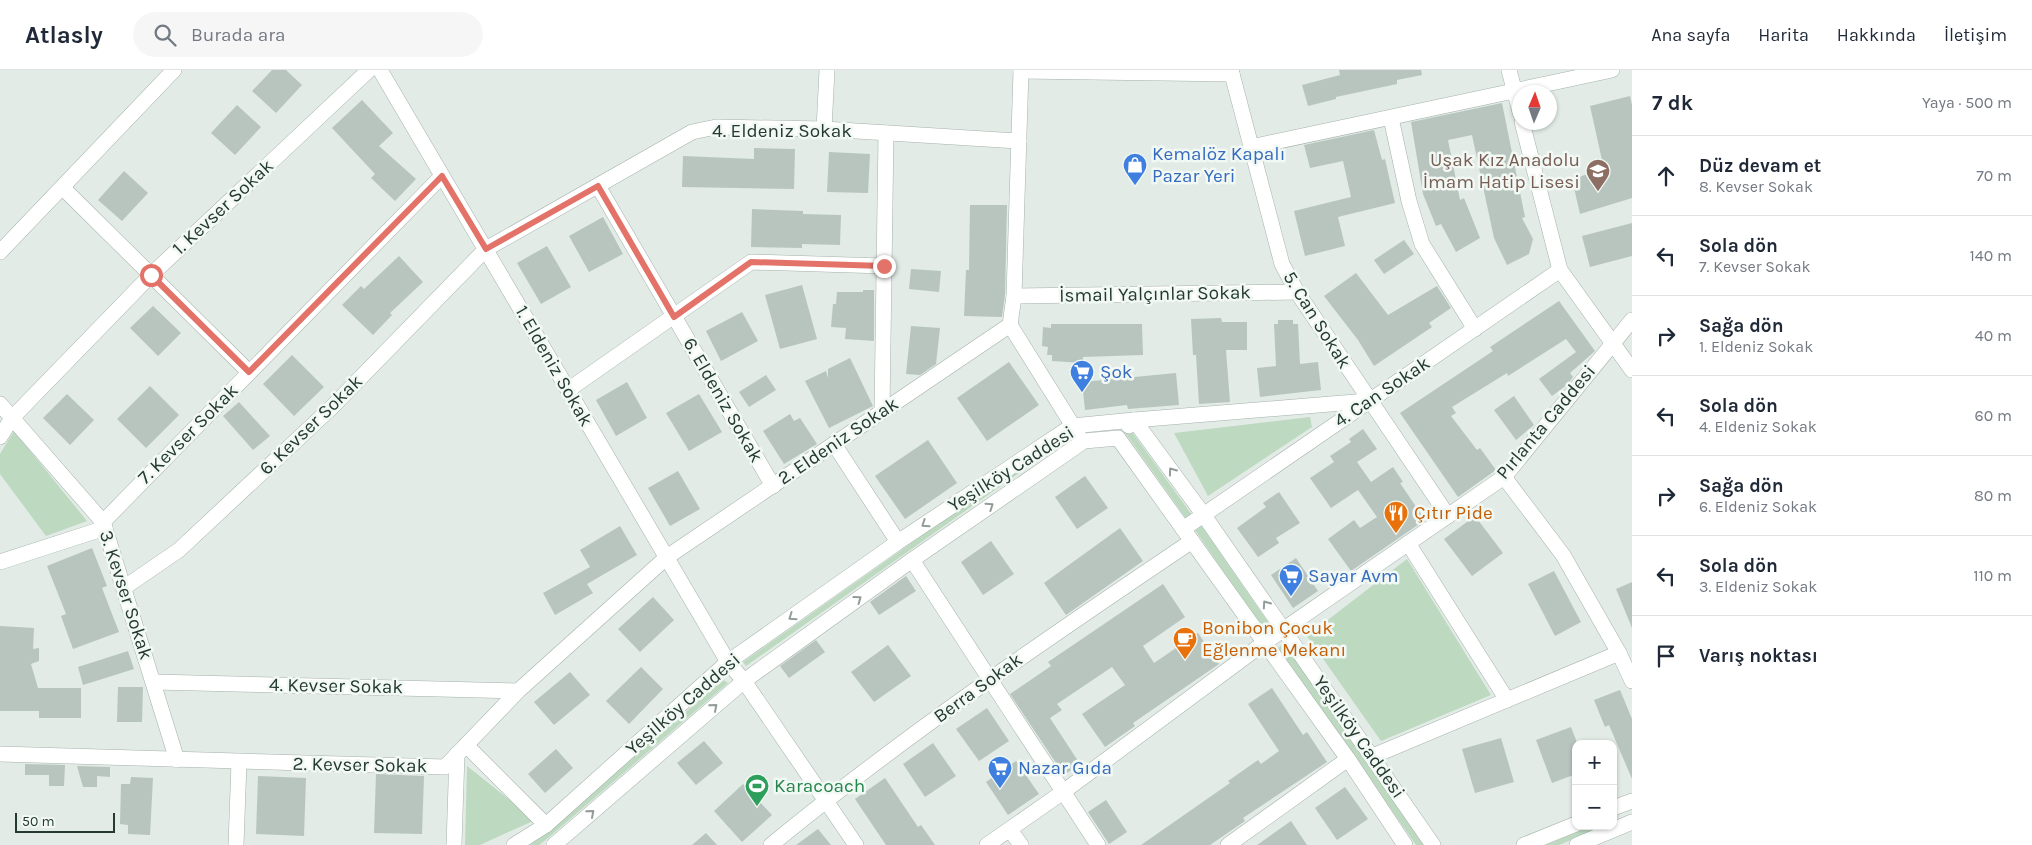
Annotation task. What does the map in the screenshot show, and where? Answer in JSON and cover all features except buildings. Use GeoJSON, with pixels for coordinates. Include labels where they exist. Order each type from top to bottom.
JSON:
{"type":"FeatureCollection","features":[{"type":"Feature","properties":{"kind":"street"},"geometry":{"type":"LineString","coordinates":[[3,243],[63,188],[174,70]]}},
{"type":"Feature","properties":{"kind":"street","name":"1. Kevser Sokak"},"geometry":{"type":"LineString","coordinates":[[0,437],[12,418],[151,275],[369,70]]}},
{"type":"Feature","properties":{"kind":"street","name":"1. Eldeniz Sokak"},"geometry":{"type":"LineString","coordinates":[[380,70],[728,662],[744,682],[856,845]]}},
{"type":"Feature","properties":{"kind":"street"},"geometry":{"type":"LineString","coordinates":[[824,129],[827,70]]}},
{"type":"Feature","properties":{"kind":"street"},"geometry":{"type":"LineString","coordinates":[[1084,442],[1072,426],[1010,325],[1014,296],[1021,70],[1232,72]]}},
{"type":"Feature","properties":{"kind":"street"},"geometry":{"type":"LineString","coordinates":[[1509,70],[1513,85]]}},
{"type":"Feature","properties":{"kind":"street"},"geometry":{"type":"LineString","coordinates":[[1542,85],[1612,70]]}},
{"type":"Feature","properties":{"kind":"street","name":"5. Can Sokak"},"geometry":{"type":"LineString","coordinates":[[1232,72],[1282,264],[1297,292],[1448,516]]}},
{"type":"Feature","properties":{"kind":"street"},"geometry":{"type":"LineString","coordinates":[[1251,148],[1512,91]]}},
{"type":"Feature","properties":{"kind":"street"},"geometry":{"type":"LineString","coordinates":[[1391,118],[1422,244],[1475,329]]}},
{"type":"Feature","properties":{"kind":"street","name":"4. Eldeniz Sokak"},"geometry":{"type":"LineString","coordinates":[[486,249],[692,132],[716,128],[824,129],[1019,141]]}},
{"type":"Feature","properties":{"kind":"street"},"geometry":{"type":"LineString","coordinates":[[1524,130],[1560,270],[1632,370]]}},
{"type":"Feature","properties":{"kind":"street"},"geometry":{"type":"LineString","coordinates":[[882,412],[886,133]]}},
{"type":"Feature","properties":{"kind":"street","name":"7. Kevser Sokak"},"geometry":{"type":"LineString","coordinates":[[104,525],[249,372],[442,176]]}},
{"type":"Feature","properties":{"kind":"street","name":"6. Eldeniz Sokak"},"geometry":{"type":"LineString","coordinates":[[598,186],[773,486]]}},
{"type":"Feature","properties":{"kind":"street"},"geometry":{"type":"LineString","coordinates":[[63,188],[249,372]]}},
{"type":"Feature","properties":{"kind":"street","name":"6. Kevser Sokak"},"geometry":{"type":"LineString","coordinates":[[125,587],[179,550],[317,421],[486,249]]}},
{"type":"Feature","properties":{"kind":"street"},"geometry":{"type":"LineString","coordinates":[[568,390],[751,262],[884,266]]}},
{"type":"Feature","properties":{"kind":"street","name":"4. Can Sokak"},"geometry":{"type":"LineString","coordinates":[[1187,535],[1204,514],[1560,270]]}},
{"type":"Feature","properties":{"kind":"street","name":"İsmail Yalçınlar Sokak"},"geometry":{"type":"LineString","coordinates":[[1014,296],[1297,292]]}},
{"type":"Feature","properties":{"kind":"street","name":"Pırlanta Caddesi"},"geometry":{"type":"LineString","coordinates":[[987,845],[1063,792],[1264,643],[1504,477],[1632,320]]}},
{"type":"Feature","properties":{"kind":"street","name":"2. Eldeniz Sokak"},"geometry":{"type":"LineString","coordinates":[[667,558],[1010,325]]}},
{"type":"Feature","properties":{"kind":"street"},"geometry":{"type":"LineString","coordinates":[[1118,438],[1134,420],[1369,401]]}},
{"type":"Feature","properties":{"kind":"street","name":"3. Kevser Sokak"},"geometry":{"type":"LineString","coordinates":[[0,404],[104,525],[125,587],[177,760]]}},
{"type":"Feature","properties":{"kind":"street","name":"Yeşilköy Caddesi"},"geometry":{"type":"LineString","coordinates":[[514,845],[546,825],[728,662],[898,542],[1072,426],[1134,420],[1204,514],[1433,845]]}},
{"type":"Feature","properties":{"kind":"street","name":"Yeşilköy Caddesi"},"geometry":{"type":"LineString","coordinates":[[560,843],[744,682],[912,560],[1084,442],[1118,438],[1348,759],[1405,845]]}},
{"type":"Feature","properties":{"kind":"street"},"geometry":{"type":"LineString","coordinates":[[834,444],[898,542]]}},
{"type":"Feature","properties":{"kind":"street"},"geometry":{"type":"LineString","coordinates":[[1504,477],[1563,555],[1619,653],[1632,681]]}},
{"type":"Feature","properties":{"kind":"street"},"geometry":{"type":"LineString","coordinates":[[0,562],[104,525]]}},
{"type":"Feature","properties":{"kind":"street","name":"Berra Sokak"},"geometry":{"type":"LineString","coordinates":[[770,845],[826,800],[989,678],[1187,535]]}},
{"type":"Feature","properties":{"kind":"street"},"geometry":{"type":"LineString","coordinates":[[1408,543],[1507,700]]}},
{"type":"Feature","properties":{"kind":"street","name":"2. Kevser Sokak"},"geometry":{"type":"LineString","coordinates":[[0,754],[445,767],[518,691],[667,558]]}},
{"type":"Feature","properties":{"kind":"street"},"geometry":{"type":"LineString","coordinates":[[912,560],[1098,845]]}},
{"type":"Feature","properties":{"kind":"street"},"geometry":{"type":"LineString","coordinates":[[1373,756],[1619,653]]}},
{"type":"Feature","properties":{"kind":"street","name":"4. Kevser Sokak"},"geometry":{"type":"LineString","coordinates":[[154,682],[518,691]]}},
{"type":"Feature","properties":{"kind":"street"},"geometry":{"type":"LineString","coordinates":[[461,750],[546,825]]}},
{"type":"Feature","properties":{"kind":"street"},"geometry":{"type":"LineString","coordinates":[[454,845],[461,750]]}},
{"type":"Feature","properties":{"kind":"street"},"geometry":{"type":"LineString","coordinates":[[1228,845],[1348,759]]}},
{"type":"Feature","properties":{"kind":"street"},"geometry":{"type":"LineString","coordinates":[[236,845],[239,762]]}},
{"type":"Feature","properties":{"kind":"street"},"geometry":{"type":"LineString","coordinates":[[1617,807],[1632,801]]}},
{"type":"Feature","properties":{"kind":"street"},"geometry":{"type":"LineString","coordinates":[[1577,845],[1632,822]]}},
{"type":"Feature","properties":{"kind":"street"},"geometry":{"type":"LineString","coordinates":[[1524,845],[1572,826]]}},
{"type":"Feature","properties":{"kind":"street"},"geometry":{"type":"LineString","coordinates":[[1010,830],[1021,845]]}},
{"type":"Feature","properties":{"kind":"green space"},"geometry":{"type":"Polygon","coordinates":[[[1310,417],[1312,427],[1208,496],[1174,433],[1310,417]]]}},
{"type":"Feature","properties":{"kind":"green space"},"geometry":{"type":"Polygon","coordinates":[[[14,431],[87,521],[46,536],[0,474],[0,454],[14,431]]]}},
{"type":"Feature","properties":{"kind":"green space"},"geometry":{"type":"Polygon","coordinates":[[[1132,432],[1192,515],[1187,520],[1126,434],[1132,432]]]}},
{"type":"Feature","properties":{"kind":"green space"},"geometry":{"type":"Polygon","coordinates":[[[1050,445],[1053,449],[746,666],[743,662],[1050,445]]]}},
{"type":"Feature","properties":{"kind":"green space"},"geometry":{"type":"Polygon","coordinates":[[[1201,525],[1270,625],[1263,630],[1195,530],[1201,525]]]}},
{"type":"Feature","properties":{"kind":"green space"},"geometry":{"type":"Polygon","coordinates":[[[1407,559],[1491,695],[1381,741],[1307,636],[1407,559]]]}},
{"type":"Feature","properties":{"kind":"green space"},"geometry":{"type":"Polygon","coordinates":[[[1285,642],[1424,845],[1416,845],[1278,648],[1285,642]]]}},
{"type":"Feature","properties":{"kind":"green space"},"geometry":{"type":"Polygon","coordinates":[[[723,680],[728,683],[548,838],[539,845],[530,845],[723,680]]]}},
{"type":"Feature","properties":{"kind":"green space"},"geometry":{"type":"Polygon","coordinates":[[[467,766],[535,820],[480,845],[465,845],[467,766]]]}},
{"type":"Feature","properties":{"kind":"green space"},"geometry":{"type":"Polygon","coordinates":[[[1582,830],[1595,830],[1559,845],[1546,845],[1582,830]]]}},
{"type":"Feature","properties":{"kind":"place","name":"Kemalöz Kapalı Pazar Yeri"},"geometry":{"type":"Point","coordinates":[1135,186]}},
{"type":"Feature","properties":{"kind":"place","name":"Uşak Kız Anadolu İmam Hatip Lisesi"},"geometry":{"type":"Point","coordinates":[1598,192]}},
{"type":"Feature","properties":{"kind":"place","name":"Şok"},"geometry":{"type":"Point","coordinates":[1082,393]}},
{"type":"Feature","properties":{"kind":"place","name":"Çıtır Pide"},"geometry":{"type":"Point","coordinates":[1396,534]}},
{"type":"Feature","properties":{"kind":"place","name":"Sayar Avm"},"geometry":{"type":"Point","coordinates":[1291,597]}},
{"type":"Feature","properties":{"kind":"place","name":"Bonibon Çocuk Eğlenme Mekanı"},"geometry":{"type":"Point","coordinates":[1185,660]}},
{"type":"Feature","properties":{"kind":"place","name":"Nazar Gıda"},"geometry":{"type":"Point","coordinates":[1000,789]}},
{"type":"Feature","properties":{"kind":"place","name":"Karacoach"},"geometry":{"type":"Point","coordinates":[757,807]}},
{"type":"Feature","properties":{"kind":"route"},"geometry":{"type":"LineString","coordinates":[[151,275],[249,372],[442,176],[486,249],[598,186],[674,317],[751,262],[884,266]]}}]}
